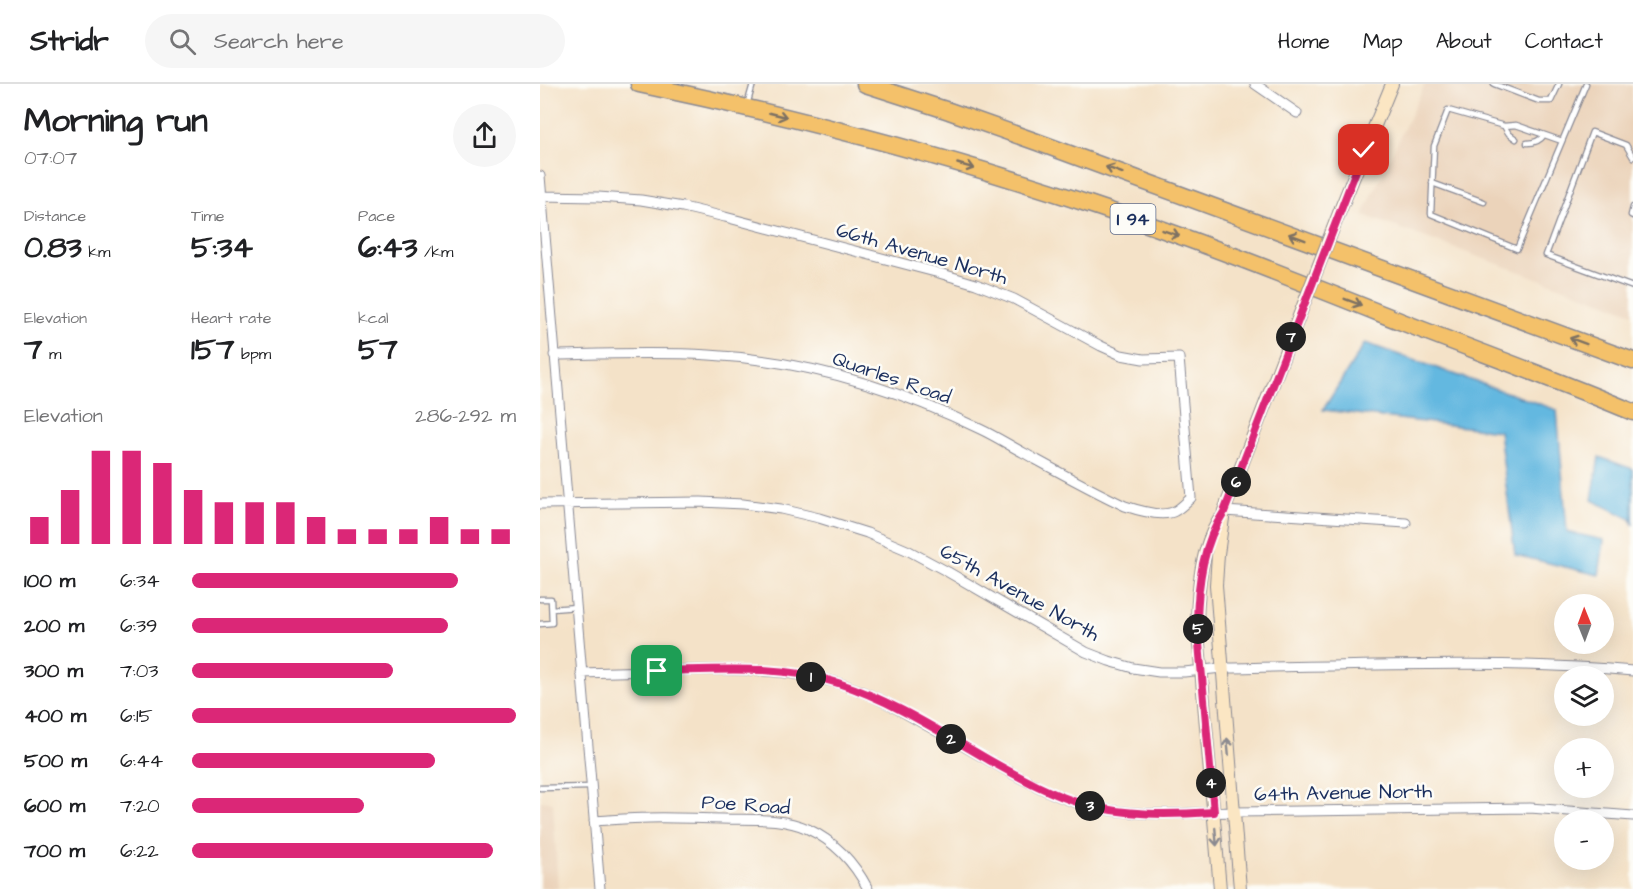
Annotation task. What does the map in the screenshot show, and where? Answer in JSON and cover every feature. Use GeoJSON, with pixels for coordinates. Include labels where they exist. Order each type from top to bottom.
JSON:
{"type":"FeatureCollection","features":[{"type":"Feature","properties":{"kind":"highway","name":"I 94"},"geometry":{"type":"LineString","coordinates":[[639,84],[811,123],[942,158],[1092,205],[1202,243],[1633,412]]}},
{"type":"Feature","properties":{"kind":"highway","name":"I 94"},"geometry":{"type":"LineString","coordinates":[[865,84],[1037,142],[1633,361]]}},
{"type":"Feature","properties":{"kind":"highway"},"geometry":{"type":"LineString","coordinates":[[1611,403],[1633,407]]}},
{"type":"Feature","properties":{"kind":"street"},"geometry":{"type":"LineString","coordinates":[[1256,84],[1297,113]]}},
{"type":"Feature","properties":{"kind":"street"},"geometry":{"type":"LineString","coordinates":[[1240,889],[1216,569],[1224,512],[1341,208],[1392,84]]}},
{"type":"Feature","properties":{"kind":"street"},"geometry":{"type":"LineString","coordinates":[[540,176],[600,889]]}},
{"type":"Feature","properties":{"kind":"street","name":"66th Avenue North"},"geometry":{"type":"LineString","coordinates":[[541,196],[641,200],[725,217],[939,273],[976,285],[1014,299],[1121,355],[1143,360],[1179,358],[1191,498]]}},
{"type":"Feature","properties":{"kind":"street","name":"Quarles Road"},"geometry":{"type":"LineString","coordinates":[[554,355],[710,355],[821,372],[875,386],[982,429],[1125,506],[1149,512],[1173,513],[1191,498]]}},
{"type":"Feature","properties":{"kind":"street","name":"65th Avenue North"},"geometry":{"type":"LineString","coordinates":[[540,504],[701,502],[743,504],[781,509],[819,518],[867,533],[909,551],[1086,652],[1133,668],[1159,672],[1222,668],[1483,665],[1633,670]]}},
{"type":"Feature","properties":{"kind":"street"},"geometry":{"type":"LineString","coordinates":[[1224,512],[1406,523]]}},
{"type":"Feature","properties":{"kind":"street"},"geometry":{"type":"LineString","coordinates":[[1220,889],[1197,621],[1203,562],[1216,523],[1224,512]]}},
{"type":"Feature","properties":{"kind":"street","name":"64th Avenue North"},"geometry":{"type":"LineString","coordinates":[[581,673],[767,670],[802,674],[837,683],[873,696],[1047,791],[1082,804],[1120,812],[1147,814],[1530,808],[1633,816]]}},
{"type":"Feature","properties":{"kind":"street","name":"Poe Road"},"geometry":{"type":"LineString","coordinates":[[594,821],[649,818],[784,822],[807,828],[844,853],[859,870],[868,889]]}},
{"type":"Feature","properties":{"kind":"lane"},"geometry":{"type":"LineString","coordinates":[[747,108],[753,84]]}},
{"type":"Feature","properties":{"kind":"lane"},"geometry":{"type":"LineString","coordinates":[[1494,84],[1539,102],[1551,101],[1559,84]]}},
{"type":"Feature","properties":{"kind":"lane"},"geometry":{"type":"LineString","coordinates":[[1562,141],[1516,125],[1504,126],[1448,110],[1434,146],[1431,214],[1517,249],[1586,84]]}},
{"type":"Feature","properties":{"kind":"lane"},"geometry":{"type":"LineString","coordinates":[[1504,126],[1516,139]]}},
{"type":"Feature","properties":{"kind":"lane"},"geometry":{"type":"LineString","coordinates":[[1633,157],[1626,145],[1592,132],[1546,255],[1633,286]]}},
{"type":"Feature","properties":{"kind":"lane"},"geometry":{"type":"LineString","coordinates":[[1527,143],[1534,143],[1544,135]]}},
{"type":"Feature","properties":{"kind":"lane"},"geometry":{"type":"LineString","coordinates":[[1432,183],[1484,202]]}},
{"type":"Feature","properties":{"kind":"lane"},"geometry":{"type":"LineString","coordinates":[[1633,207],[1631,215],[1633,216]]}},
{"type":"Feature","properties":{"kind":"lane"},"geometry":{"type":"LineString","coordinates":[[540,599],[551,599],[552,609],[552,623],[540,624]]}},
{"type":"Feature","properties":{"kind":"lane"},"geometry":{"type":"LineString","coordinates":[[552,609],[576,607]]}},
{"type":"Feature","properties":{"kind":"lane"},"geometry":{"type":"LineString","coordinates":[[540,788],[591,787]]}},
{"type":"Feature","properties":{"kind":"shaded area"},"geometry":{"type":"Polygon","coordinates":[[[1425,84],[1633,84],[1633,313],[1363,215],[1425,84]]]}},
{"type":"Feature","properties":{"kind":"shaded area"},"geometry":{"type":"Polygon","coordinates":[[[540,801],[553,802],[558,889],[540,889],[540,801]]]}},
{"type":"Feature","properties":{"kind":"water"},"geometry":{"type":"Polygon","coordinates":[[[1365,343],[1557,410],[1567,532],[1604,540],[1599,575],[1515,555],[1499,431],[1323,410],[1365,343]]]}},
{"type":"Feature","properties":{"kind":"water"},"geometry":{"type":"Polygon","coordinates":[[[1599,457],[1633,469],[1633,525],[1631,519],[1592,500],[1599,457]]]}},
{"type":"Feature","properties":{"kind":"route"},"geometry":{"type":"LineString","coordinates":[[657,671],[733,669],[802,674],[873,696],[1016,775],[1047,791],[1082,804],[1120,812],[1147,814],[1214,812],[1197,621],[1203,562],[1216,523],[1224,512],[1364,150]]}}]}
